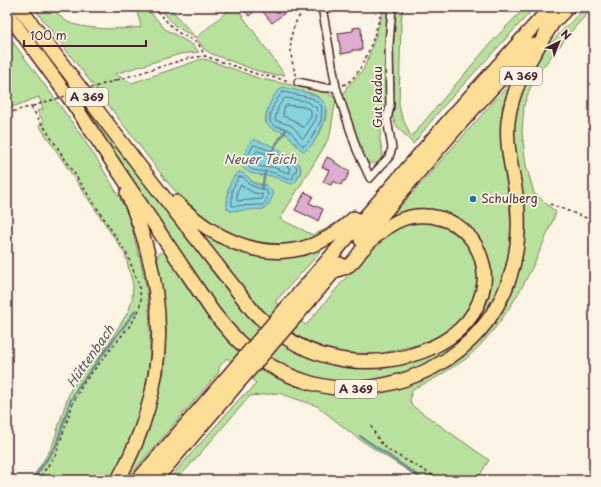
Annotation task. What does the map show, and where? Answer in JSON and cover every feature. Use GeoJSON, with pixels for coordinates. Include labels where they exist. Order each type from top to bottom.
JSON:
{"type":"FeatureCollection","features":[{"type":"Feature","properties":{"kind":"highway","name":"A 369"},"geometry":{"type":"LineString","coordinates":[[19,7],[138,164],[179,206],[217,233],[239,244],[261,251],[290,251],[321,243],[342,230],[367,205],[378,202]]}},
{"type":"Feature","properties":{"kind":"highway","name":"A 369"},"geometry":{"type":"LineString","coordinates":[[173,450],[299,303],[378,202],[466,101],[551,7]]}},
{"type":"Feature","properties":{"kind":"highway","name":"A 369"},"geometry":{"type":"LineString","coordinates":[[299,303],[335,271],[490,90],[568,7]]}},
{"type":"Feature","properties":{"kind":"highway","name":"A 369"},"geometry":{"type":"LineString","coordinates":[[7,13],[114,164],[213,312],[230,332],[254,355],[270,366],[294,377],[315,384],[336,388],[367,388],[386,385],[411,378],[437,366],[468,343],[494,312],[507,285],[516,257],[518,230],[517,201],[511,168],[508,135],[510,112],[514,94],[523,72],[552,24]]}},
{"type":"Feature","properties":{"kind":"highway"},"geometry":{"type":"LineString","coordinates":[[114,164],[136,216],[149,257],[154,279],[158,319],[157,361],[151,400],[138,440],[118,480]]}},
{"type":"Feature","properties":{"kind":"highway"},"geometry":{"type":"LineString","coordinates":[[138,164],[253,311],[285,338],[314,352],[344,360],[379,361],[401,358],[431,348],[453,334],[469,319],[480,300],[484,279],[481,257],[477,247],[466,233],[452,223],[435,217],[426,216],[409,217],[394,223],[376,236],[349,265],[335,271]]}},
{"type":"Feature","properties":{"kind":"highway"},"geometry":{"type":"LineString","coordinates":[[138,480],[173,450]]}},
{"type":"Feature","properties":{"kind":"highway"},"geometry":{"type":"LineString","coordinates":[[155,480],[173,450]]}},
{"type":"Feature","properties":{"kind":"street","name":"Gut Radau"},"geometry":{"type":"LineString","coordinates":[[322,7],[336,87],[357,150],[370,178],[388,157],[392,148],[387,119],[390,106],[389,44],[392,7]]}},
{"type":"Feature","properties":{"kind":"street"},"geometry":{"type":"LineString","coordinates":[[298,82],[325,88],[336,87]]}},
{"type":"Feature","properties":{"kind":"path"},"geometry":{"type":"LineString","coordinates":[[153,7],[177,32],[198,43],[205,56]]}},
{"type":"Feature","properties":{"kind":"path"},"geometry":{"type":"LineString","coordinates":[[7,113],[189,58],[205,56],[257,74],[298,82],[290,58],[291,36],[299,16],[307,7]]}},
{"type":"Feature","properties":{"kind":"path"},"geometry":{"type":"LineString","coordinates":[[336,87],[346,84],[352,80],[362,65],[383,7]]}},
{"type":"Feature","properties":{"kind":"path"},"geometry":{"type":"LineString","coordinates":[[32,106],[128,254],[139,285],[141,299],[139,310],[132,323],[85,381],[78,393],[73,402],[56,454],[38,480]]}},
{"type":"Feature","properties":{"kind":"path"},"geometry":{"type":"LineString","coordinates":[[550,204],[594,221]]}},
{"type":"Feature","properties":{"kind":"path"},"geometry":{"type":"LineString","coordinates":[[371,426],[381,445],[441,480]]}},
{"type":"Feature","properties":{"kind":"green space"},"geometry":{"type":"Polygon","coordinates":[[[33,7],[53,7],[62,18],[73,24],[92,28],[124,29],[141,27],[136,7],[146,7],[165,29],[193,45],[199,52],[180,54],[115,74],[132,83],[202,59],[261,79],[327,92],[336,99],[330,135],[280,219],[313,235],[335,223],[355,208],[335,230],[331,232],[303,241],[274,244],[247,239],[220,228],[191,207],[168,183],[33,7]],[[287,89],[271,103],[267,112],[266,123],[289,136],[296,145],[308,149],[317,137],[325,122],[326,107],[322,100],[315,95],[287,89]],[[274,147],[260,176],[270,175],[292,184],[300,175],[301,169],[299,164],[274,147]],[[245,174],[235,175],[228,189],[227,205],[264,209],[266,185],[254,182],[245,174]]]}},
{"type":"Feature","properties":{"kind":"green space"},"geometry":{"type":"Polygon","coordinates":[[[159,7],[169,7],[196,38],[175,26],[159,7]]]}},
{"type":"Feature","properties":{"kind":"green space"},"geometry":{"type":"Polygon","coordinates":[[[232,7],[236,7],[285,75],[272,75],[212,54],[204,49],[196,38],[232,7]]]}},
{"type":"Feature","properties":{"kind":"green space"},"geometry":{"type":"Polygon","coordinates":[[[385,7],[389,7],[387,31],[386,102],[380,136],[383,152],[379,162],[370,163],[360,153],[343,96],[347,86],[363,70],[385,7]]]}},
{"type":"Feature","properties":{"kind":"green space"},"geometry":{"type":"Polygon","coordinates":[[[396,7],[403,7],[401,22],[399,104],[401,114],[411,137],[490,44],[525,7],[535,7],[441,109],[413,144],[395,124],[393,116],[393,50],[396,7]]]}},
{"type":"Feature","properties":{"kind":"green space"},"geometry":{"type":"Polygon","coordinates":[[[585,7],[594,7],[574,28],[534,78],[524,105],[522,132],[526,165],[534,193],[556,212],[540,251],[521,289],[497,325],[483,342],[463,361],[413,389],[410,399],[411,405],[489,460],[477,480],[422,480],[356,437],[317,406],[279,393],[250,396],[177,480],[168,480],[243,395],[249,392],[256,383],[227,358],[219,367],[219,372],[128,478],[146,435],[164,372],[166,329],[157,255],[164,251],[193,296],[235,348],[250,362],[267,374],[297,386],[335,393],[405,385],[433,374],[448,366],[463,354],[516,278],[524,243],[525,207],[513,138],[516,102],[528,72],[545,49],[585,7]]]}},
{"type":"Feature","properties":{"kind":"green space"},"geometry":{"type":"Polygon","coordinates":[[[7,34],[83,138],[110,181],[127,213],[142,267],[150,321],[148,375],[136,427],[126,453],[112,480],[31,480],[52,447],[71,389],[108,344],[128,312],[132,301],[133,285],[125,254],[39,125],[44,122],[37,111],[43,109],[39,97],[7,109],[7,34]]]}},
{"type":"Feature","properties":{"kind":"green space"},"geometry":{"type":"Polygon","coordinates":[[[511,82],[502,108],[504,154],[511,224],[508,268],[491,305],[464,340],[443,355],[397,377],[358,383],[333,381],[313,377],[276,362],[244,337],[209,297],[67,85],[70,84],[224,287],[257,322],[288,346],[308,357],[355,369],[404,363],[462,334],[478,317],[491,286],[486,253],[447,214],[418,209],[391,217],[511,82]]]}},
{"type":"Feature","properties":{"kind":"green space"},"geometry":{"type":"Polygon","coordinates":[[[188,218],[238,248],[255,256],[298,256],[324,248],[275,302],[306,325],[373,245],[400,226],[427,221],[446,225],[464,239],[474,258],[479,288],[469,310],[451,330],[425,343],[378,354],[340,353],[306,343],[280,326],[253,302],[188,218]]]}},
{"type":"Feature","properties":{"kind":"water"},"geometry":{"type":"Polygon","coordinates":[[[283,87],[312,94],[322,100],[326,105],[324,123],[314,142],[304,151],[299,148],[288,135],[271,128],[266,123],[270,103],[279,90],[283,87]]]}},
{"type":"Feature","properties":{"kind":"water","name":"Neuer Teich"},"geometry":{"type":"Polygon","coordinates":[[[253,140],[271,146],[299,164],[301,170],[296,181],[292,184],[287,183],[271,176],[253,174],[246,171],[241,162],[250,142],[253,140]]]}},
{"type":"Feature","properties":{"kind":"water"},"geometry":{"type":"Polygon","coordinates":[[[239,172],[245,174],[252,182],[258,185],[266,185],[271,189],[273,195],[269,204],[264,209],[230,211],[227,208],[230,183],[239,172]]]}},
{"type":"Feature","properties":{"kind":"building"},"geometry":{"type":"Polygon","coordinates":[[[242,7],[259,7],[249,16],[242,7]]]}},
{"type":"Feature","properties":{"kind":"building"},"geometry":{"type":"Polygon","coordinates":[[[259,7],[292,7],[272,23],[259,7]]]}},
{"type":"Feature","properties":{"kind":"building"},"geometry":{"type":"Polygon","coordinates":[[[361,27],[362,50],[352,50],[352,52],[341,54],[338,33],[353,31],[353,28],[361,27]]]}},
{"type":"Feature","properties":{"kind":"building"},"geometry":{"type":"Polygon","coordinates":[[[327,157],[350,171],[345,181],[343,181],[341,185],[333,181],[331,185],[323,182],[329,170],[322,167],[327,157]]]}},
{"type":"Feature","properties":{"kind":"building"},"geometry":{"type":"Polygon","coordinates":[[[305,192],[313,196],[309,203],[323,209],[318,221],[295,210],[305,192]]]}},
{"type":"Feature","properties":{"kind":"waterway","name":"Hüttenbach"},"geometry":{"type":"LineString","coordinates":[[273,149],[286,130]]}},
{"type":"Feature","properties":{"kind":"waterway","name":"Hüttenbach"},"geometry":{"type":"LineString","coordinates":[[262,188],[265,173]]}},
{"type":"Feature","properties":{"kind":"waterway","name":"Hüttenbach"},"geometry":{"type":"LineString","coordinates":[[33,480],[56,446],[70,402],[78,387],[136,310]]}},
{"type":"Feature","properties":{"kind":"waterway"},"geometry":{"type":"LineString","coordinates":[[360,436],[424,480]]}},
{"type":"Feature","properties":{"kind":"place","name":"Schulberg"},"geometry":{"type":"Point","coordinates":[473,199]}}]}
